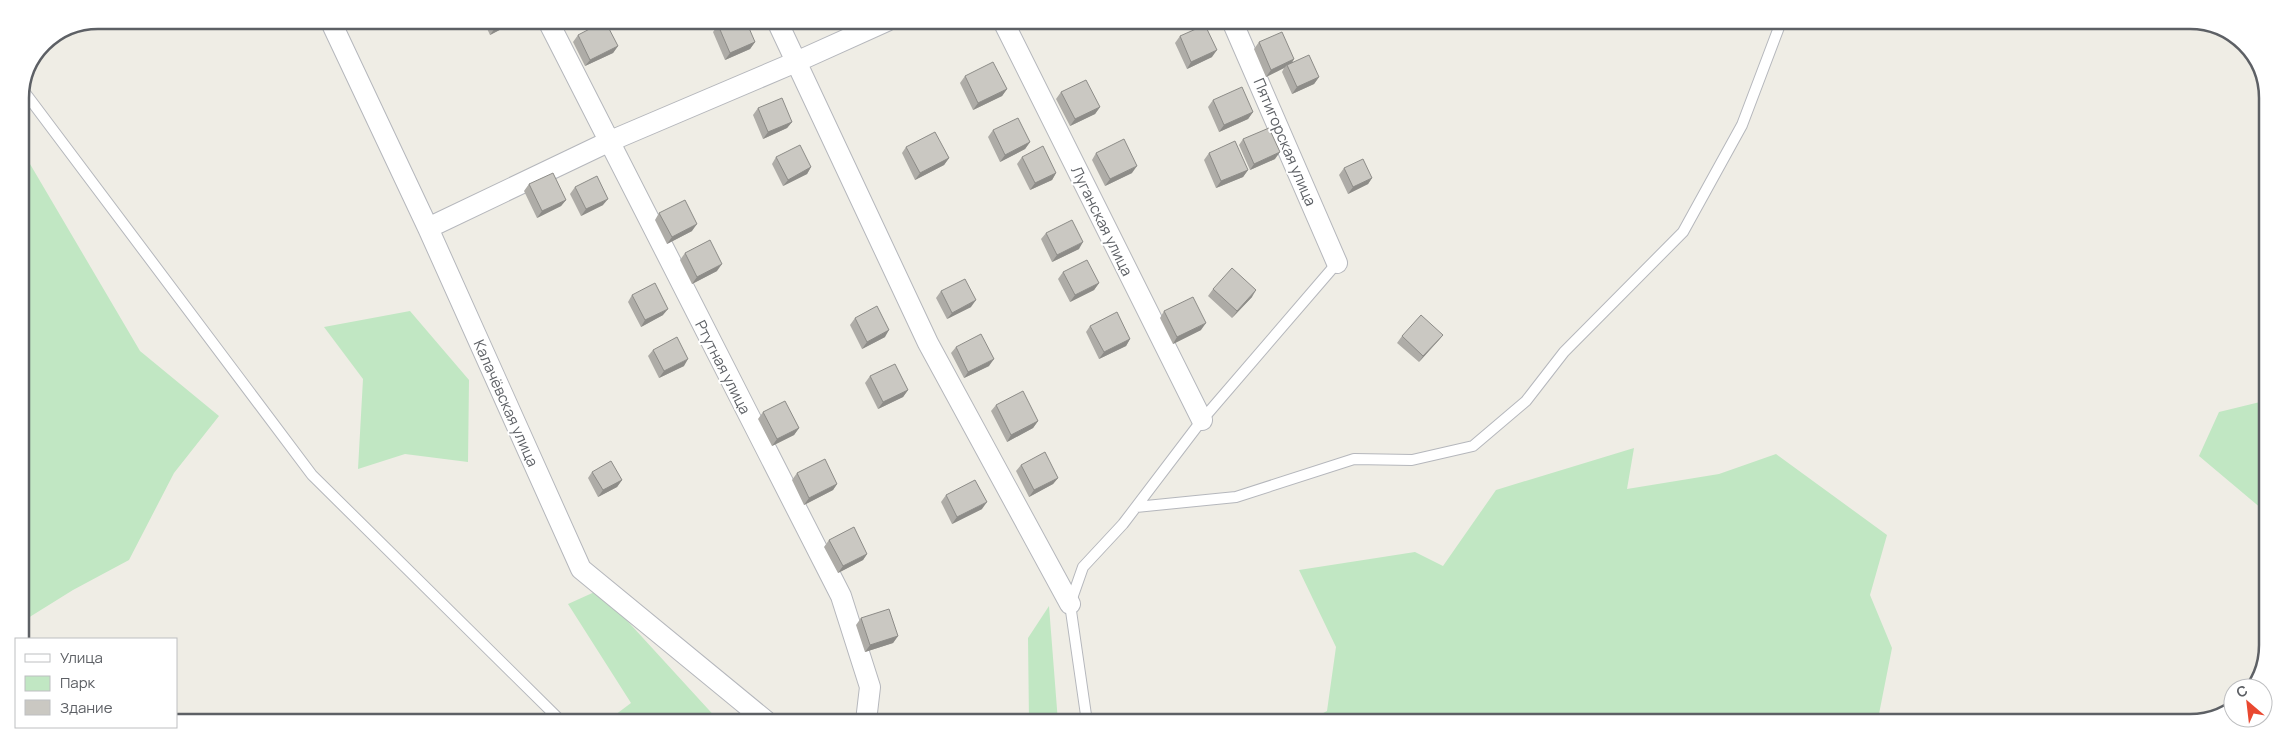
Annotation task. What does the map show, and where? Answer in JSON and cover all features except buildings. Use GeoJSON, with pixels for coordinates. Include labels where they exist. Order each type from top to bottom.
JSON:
{"type":"FeatureCollection","features":[{"type":"Feature","properties":{"kind":"street","name":"Калачёвская улица"},"geometry":{"type":"LineString","coordinates":[[334,29],[428,228],[581,569],[757,714]]}},
{"type":"Feature","properties":{"kind":"street","name":"Ртутная улица"},"geometry":{"type":"LineString","coordinates":[[552,29],[841,596],[870,688],[867,714]]}},
{"type":"Feature","properties":{"kind":"street"},"geometry":{"type":"LineString","coordinates":[[780,29],[928,343],[1070,604]]}},
{"type":"Feature","properties":{"kind":"street"},"geometry":{"type":"LineString","coordinates":[[428,228],[608,142],[869,29]]}},
{"type":"Feature","properties":{"kind":"street","name":"Луганская улица"},"geometry":{"type":"LineString","coordinates":[[1007,29],[1202,420]]}},
{"type":"Feature","properties":{"kind":"street","name":"Пятигорская улица"},"geometry":{"type":"LineString","coordinates":[[1235,29],[1337,263]]}},
{"type":"Feature","properties":{"kind":"lane"},"geometry":{"type":"LineString","coordinates":[[1136,507],[1236,497],[1354,459],[1412,460],[1473,446],[1526,401],[1564,352],[1682,232],[1742,126],[1778,29]]}},
{"type":"Feature","properties":{"kind":"lane"},"geometry":{"type":"LineString","coordinates":[[29,98],[312,475],[554,714]]}},
{"type":"Feature","properties":{"kind":"lane"},"geometry":{"type":"LineString","coordinates":[[1086,714],[1070,604],[1083,568],[1136,507],[1202,420],[1337,263]]}},
{"type":"Feature","properties":{"kind":"green space"},"geometry":{"type":"Polygon","coordinates":[[[29,162],[140,351],[219,416],[174,473],[129,560],[73,590],[29,617],[29,162]]]}},
{"type":"Feature","properties":{"kind":"green space"},"geometry":{"type":"Polygon","coordinates":[[[410,311],[469,380],[468,462],[405,454],[358,469],[363,379],[324,327],[410,311]]]}},
{"type":"Feature","properties":{"kind":"green space"},"geometry":{"type":"Polygon","coordinates":[[[2259,402],[2259,506],[2199,456],[2219,412],[2259,402]]]}},
{"type":"Feature","properties":{"kind":"green space"},"geometry":{"type":"Polygon","coordinates":[[[1634,448],[1627,489],[1719,474],[1776,454],[1887,535],[1870,595],[1892,648],[1879,714],[1321,714],[1327,711],[1336,647],[1299,570],[1415,552],[1443,566],[1496,490],[1634,448]]]}},
{"type":"Feature","properties":{"kind":"green space"},"geometry":{"type":"Polygon","coordinates":[[[599,590],[713,714],[616,714],[631,703],[568,604],[599,590]]]}},
{"type":"Feature","properties":{"kind":"green space"},"geometry":{"type":"Polygon","coordinates":[[[1049,606],[1057,714],[1029,714],[1028,638],[1049,606]]]}}]}
